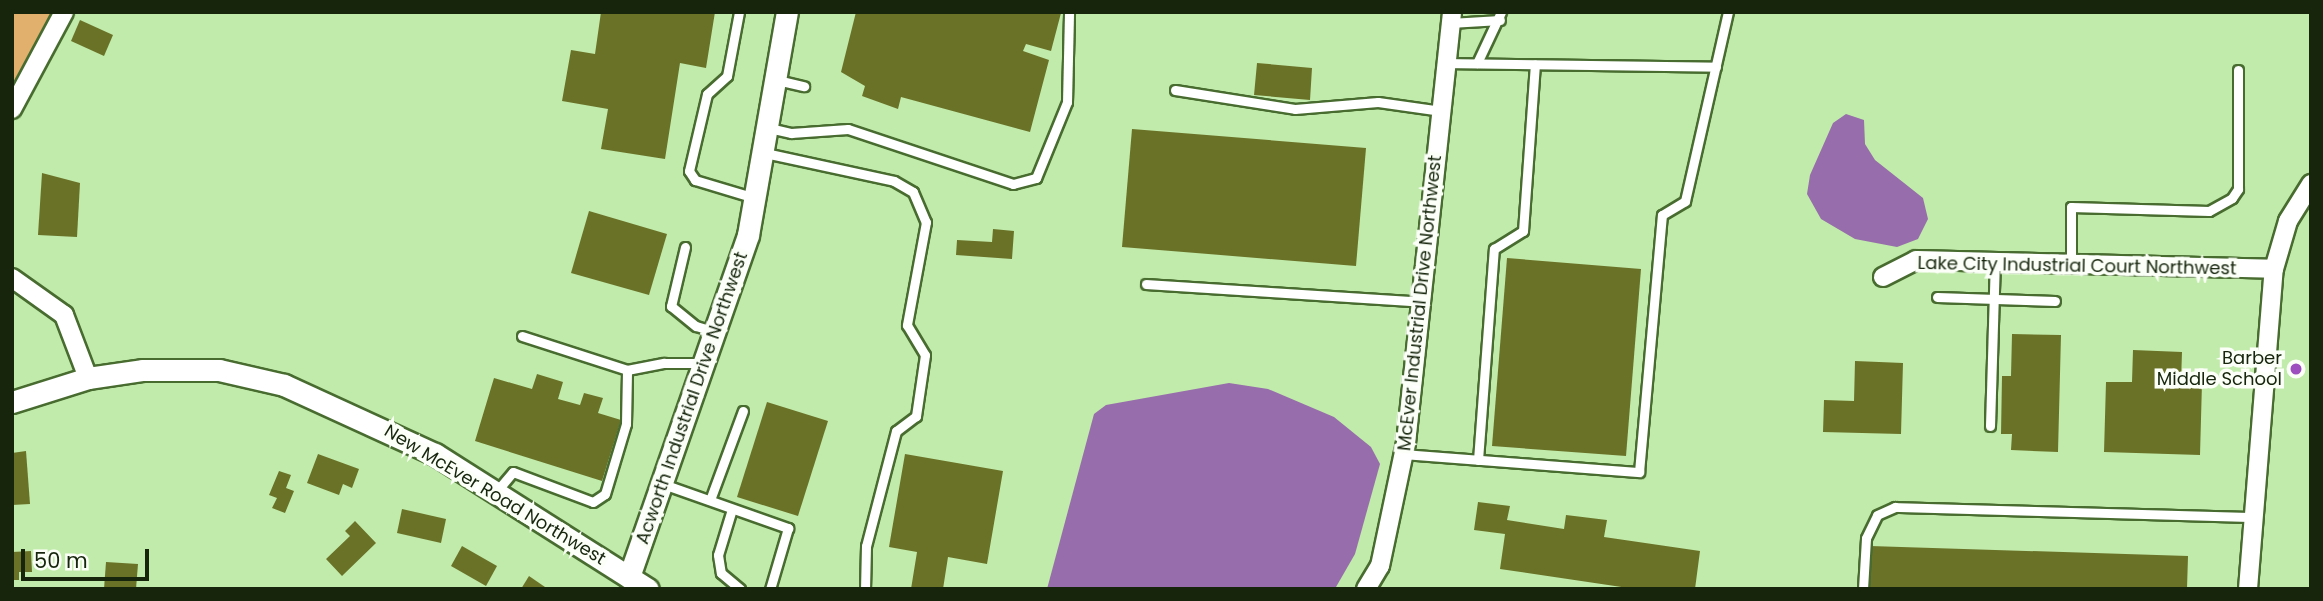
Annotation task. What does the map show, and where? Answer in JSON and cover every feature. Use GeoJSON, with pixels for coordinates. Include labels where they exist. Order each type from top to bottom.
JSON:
{"type":"FeatureCollection","features":[{"type":"Feature","properties":{"kind":"street"},"geometry":{"type":"LineString","coordinates":[[12,109],[64,12]]}},
{"type":"Feature","properties":{"kind":"street","name":"Acworth Industrial Drive Northwest"},"geometry":{"type":"LineString","coordinates":[[626,583],[717,332],[757,199],[787,12]]}},
{"type":"Feature","properties":{"kind":"street","name":"McEver Industrial Drive Northwest"},"geometry":{"type":"LineString","coordinates":[[1366,589],[1380,566],[1404,454],[1451,18]]}},
{"type":"Feature","properties":{"kind":"street"},"geometry":{"type":"LineString","coordinates":[[2248,589],[2256,517],[2274,269],[2288,221],[2311,184]]}},
{"type":"Feature","properties":{"kind":"street","name":"Lake City Industrial Court Northwest"},"geometry":{"type":"LineString","coordinates":[[1883,277],[1916,260],[2274,269]]}},
{"type":"Feature","properties":{"kind":"street"},"geometry":{"type":"LineString","coordinates":[[12,278],[64,315],[88,378]]}},
{"type":"Feature","properties":{"kind":"street","name":"New McEver Road Northwest"},"geometry":{"type":"LineString","coordinates":[[12,402],[88,378],[219,370],[284,385],[370,420],[496,492],[626,583],[648,589]]}},
{"type":"Feature","properties":{"kind":"lane"},"geometry":{"type":"LineString","coordinates":[[739,12],[727,76],[707,94],[688,171],[695,180],[757,199]]}},
{"type":"Feature","properties":{"kind":"lane"},"geometry":{"type":"LineString","coordinates":[[769,128],[791,133],[848,129],[1013,184],[1027,181],[1043,167],[1067,103],[1069,12]]}},
{"type":"Feature","properties":{"kind":"lane"},"geometry":{"type":"LineString","coordinates":[[1404,454],[1639,472],[1662,215],[1685,201],[1728,12]]}},
{"type":"Feature","properties":{"kind":"lane"},"geometry":{"type":"LineString","coordinates":[[1451,18],[1500,16],[1477,63]]}},
{"type":"Feature","properties":{"kind":"lane"},"geometry":{"type":"LineString","coordinates":[[1446,63],[1716,67]]}},
{"type":"Feature","properties":{"kind":"lane"},"geometry":{"type":"LineString","coordinates":[[1478,460],[1494,249],[1523,231],[1535,64]]}},
{"type":"Feature","properties":{"kind":"lane"},"geometry":{"type":"LineString","coordinates":[[2071,264],[2071,207],[2209,211],[2232,198],[2238,189],[2238,70]]}},
{"type":"Feature","properties":{"kind":"lane"},"geometry":{"type":"LineString","coordinates":[[777,80],[804,86]]}},
{"type":"Feature","properties":{"kind":"lane"},"geometry":{"type":"LineString","coordinates":[[1175,90],[1295,109],[1378,102],[1441,111]]}},
{"type":"Feature","properties":{"kind":"lane"},"geometry":{"type":"LineString","coordinates":[[765,153],[894,181],[913,191],[926,222],[907,325],[925,355],[916,416],[896,431],[866,546],[865,589]]}},
{"type":"Feature","properties":{"kind":"lane"},"geometry":{"type":"LineString","coordinates":[[685,247],[671,306],[696,326],[717,332]]}},
{"type":"Feature","properties":{"kind":"lane"},"geometry":{"type":"LineString","coordinates":[[1990,426],[1995,262]]}},
{"type":"Feature","properties":{"kind":"lane"},"geometry":{"type":"LineString","coordinates":[[1146,284],[1421,302]]}},
{"type":"Feature","properties":{"kind":"lane"},"geometry":{"type":"LineString","coordinates":[[1937,297],[2055,301]]}},
{"type":"Feature","properties":{"kind":"lane"},"geometry":{"type":"LineString","coordinates":[[522,336],[627,370],[664,363],[706,363]]}},
{"type":"Feature","properties":{"kind":"lane"},"geometry":{"type":"LineString","coordinates":[[496,492],[513,472],[593,502],[605,494],[626,424],[627,370]]}},
{"type":"Feature","properties":{"kind":"lane"},"geometry":{"type":"LineString","coordinates":[[710,499],[743,411]]}},
{"type":"Feature","properties":{"kind":"lane"},"geometry":{"type":"LineString","coordinates":[[663,484],[788,528],[770,589]]}},
{"type":"Feature","properties":{"kind":"lane"},"geometry":{"type":"LineString","coordinates":[[1863,589],[1866,538],[1877,515],[1895,507],[2256,517]]}},
{"type":"Feature","properties":{"kind":"lane"},"geometry":{"type":"LineString","coordinates":[[732,509],[718,555],[721,573],[740,589]]}},
{"type":"Feature","properties":{"kind":"shaded area"},"geometry":{"type":"Polygon","coordinates":[[[12,12],[57,12],[12,98],[12,12]]]}},
{"type":"Feature","properties":{"kind":"shaded area"},"geometry":{"type":"Polygon","coordinates":[[[1846,114],[1864,120],[1865,144],[1875,160],[1923,198],[1928,219],[1918,239],[1897,247],[1855,239],[1821,219],[1807,194],[1810,175],[1833,123],[1846,114]]]}},
{"type":"Feature","properties":{"kind":"shaded area"},"geometry":{"type":"Polygon","coordinates":[[[1229,383],[1268,389],[1334,417],[1371,447],[1380,464],[1355,554],[1336,587],[1047,589],[1094,414],[1106,405],[1229,383]]]}},
{"type":"Feature","properties":{"kind":"building"},"geometry":{"type":"Polygon","coordinates":[[[601,12],[715,12],[706,68],[680,63],[665,159],[601,149],[608,109],[562,101],[571,50],[595,54],[601,12]]]}},
{"type":"Feature","properties":{"kind":"building"},"geometry":{"type":"Polygon","coordinates":[[[856,12],[1061,13],[1051,51],[1026,44],[1023,51],[1049,60],[1030,132],[901,97],[898,109],[862,96],[865,86],[841,72],[856,12]]]}},
{"type":"Feature","properties":{"kind":"building"},"geometry":{"type":"Polygon","coordinates":[[[80,20],[113,35],[104,56],[71,41],[80,20]]]}},
{"type":"Feature","properties":{"kind":"building"},"geometry":{"type":"Polygon","coordinates":[[[1257,63],[1312,68],[1310,100],[1254,95],[1257,63]]]}},
{"type":"Feature","properties":{"kind":"building"},"geometry":{"type":"Polygon","coordinates":[[[1132,129],[1366,148],[1356,266],[1122,247],[1132,129]]]}},
{"type":"Feature","properties":{"kind":"building"},"geometry":{"type":"Polygon","coordinates":[[[42,173],[80,183],[77,237],[38,235],[42,173]]]}},
{"type":"Feature","properties":{"kind":"building"},"geometry":{"type":"Polygon","coordinates":[[[589,211],[667,234],[649,295],[571,273],[589,211]]]}},
{"type":"Feature","properties":{"kind":"building"},"geometry":{"type":"Polygon","coordinates":[[[993,229],[1014,231],[1012,259],[956,255],[957,240],[992,242],[993,229]]]}},
{"type":"Feature","properties":{"kind":"building"},"geometry":{"type":"Polygon","coordinates":[[[1507,258],[1641,269],[1626,456],[1492,446],[1507,258]]]}},
{"type":"Feature","properties":{"kind":"building"},"geometry":{"type":"Polygon","coordinates":[[[2012,334],[2061,335],[2058,452],[2011,450],[2012,434],[2001,434],[2002,376],[2011,376],[2012,334]]]}},
{"type":"Feature","properties":{"kind":"building"},"geometry":{"type":"Polygon","coordinates":[[[2133,350],[2182,352],[2181,382],[2202,383],[2200,455],[2104,452],[2106,382],[2132,382],[2133,350]]]}},
{"type":"Feature","properties":{"kind":"building"},"geometry":{"type":"Polygon","coordinates":[[[1855,361],[1903,363],[1901,434],[1823,432],[1824,400],[1854,401],[1855,361]]]}},
{"type":"Feature","properties":{"kind":"building"},"geometry":{"type":"Polygon","coordinates":[[[537,374],[563,382],[558,399],[580,405],[584,393],[603,398],[598,413],[621,420],[602,481],[475,441],[494,378],[532,389],[537,374]]]}},
{"type":"Feature","properties":{"kind":"building"},"geometry":{"type":"Polygon","coordinates":[[[767,402],[828,421],[798,516],[737,497],[767,402]]]}},
{"type":"Feature","properties":{"kind":"building"},"geometry":{"type":"Polygon","coordinates":[[[26,451],[30,504],[12,505],[12,453],[26,451]]]}},
{"type":"Feature","properties":{"kind":"building"},"geometry":{"type":"Polygon","coordinates":[[[318,454],[359,469],[352,488],[343,484],[339,495],[307,483],[318,454]]]}},
{"type":"Feature","properties":{"kind":"building"},"geometry":{"type":"Polygon","coordinates":[[[905,454],[1003,471],[987,564],[948,557],[943,589],[911,589],[917,552],[889,547],[905,454]]]}},
{"type":"Feature","properties":{"kind":"building"},"geometry":{"type":"Polygon","coordinates":[[[279,471],[291,475],[286,488],[294,491],[285,513],[272,508],[277,498],[269,495],[279,471]]]}},
{"type":"Feature","properties":{"kind":"building"},"geometry":{"type":"Polygon","coordinates":[[[1478,502],[1510,506],[1507,520],[1564,529],[1566,515],[1607,520],[1604,537],[1700,551],[1695,589],[1635,589],[1500,569],[1505,534],[1474,530],[1478,502]]]}},
{"type":"Feature","properties":{"kind":"building"},"geometry":{"type":"Polygon","coordinates":[[[402,509],[446,519],[441,543],[397,533],[402,509]]]}},
{"type":"Feature","properties":{"kind":"building"},"geometry":{"type":"Polygon","coordinates":[[[355,521],[376,543],[342,576],[326,559],[350,536],[345,531],[355,521]]]}},
{"type":"Feature","properties":{"kind":"building"},"geometry":{"type":"Polygon","coordinates":[[[462,546],[497,566],[486,586],[451,566],[462,546]]]}},
{"type":"Feature","properties":{"kind":"building"},"geometry":{"type":"Polygon","coordinates":[[[1870,546],[2188,556],[2187,589],[1869,589],[1870,546]]]}},
{"type":"Feature","properties":{"kind":"building"},"geometry":{"type":"Polygon","coordinates":[[[31,551],[32,572],[19,572],[19,580],[12,580],[12,552],[31,551]]]}},
{"type":"Feature","properties":{"kind":"building"},"geometry":{"type":"Polygon","coordinates":[[[106,562],[138,564],[136,589],[104,589],[106,562]]]}},
{"type":"Feature","properties":{"kind":"building"},"geometry":{"type":"Polygon","coordinates":[[[529,576],[545,587],[521,589],[529,576]]]}},
{"type":"Feature","properties":{"kind":"place","name":"Barber Middle School"},"geometry":{"type":"Point","coordinates":[2296,369]}}]}
